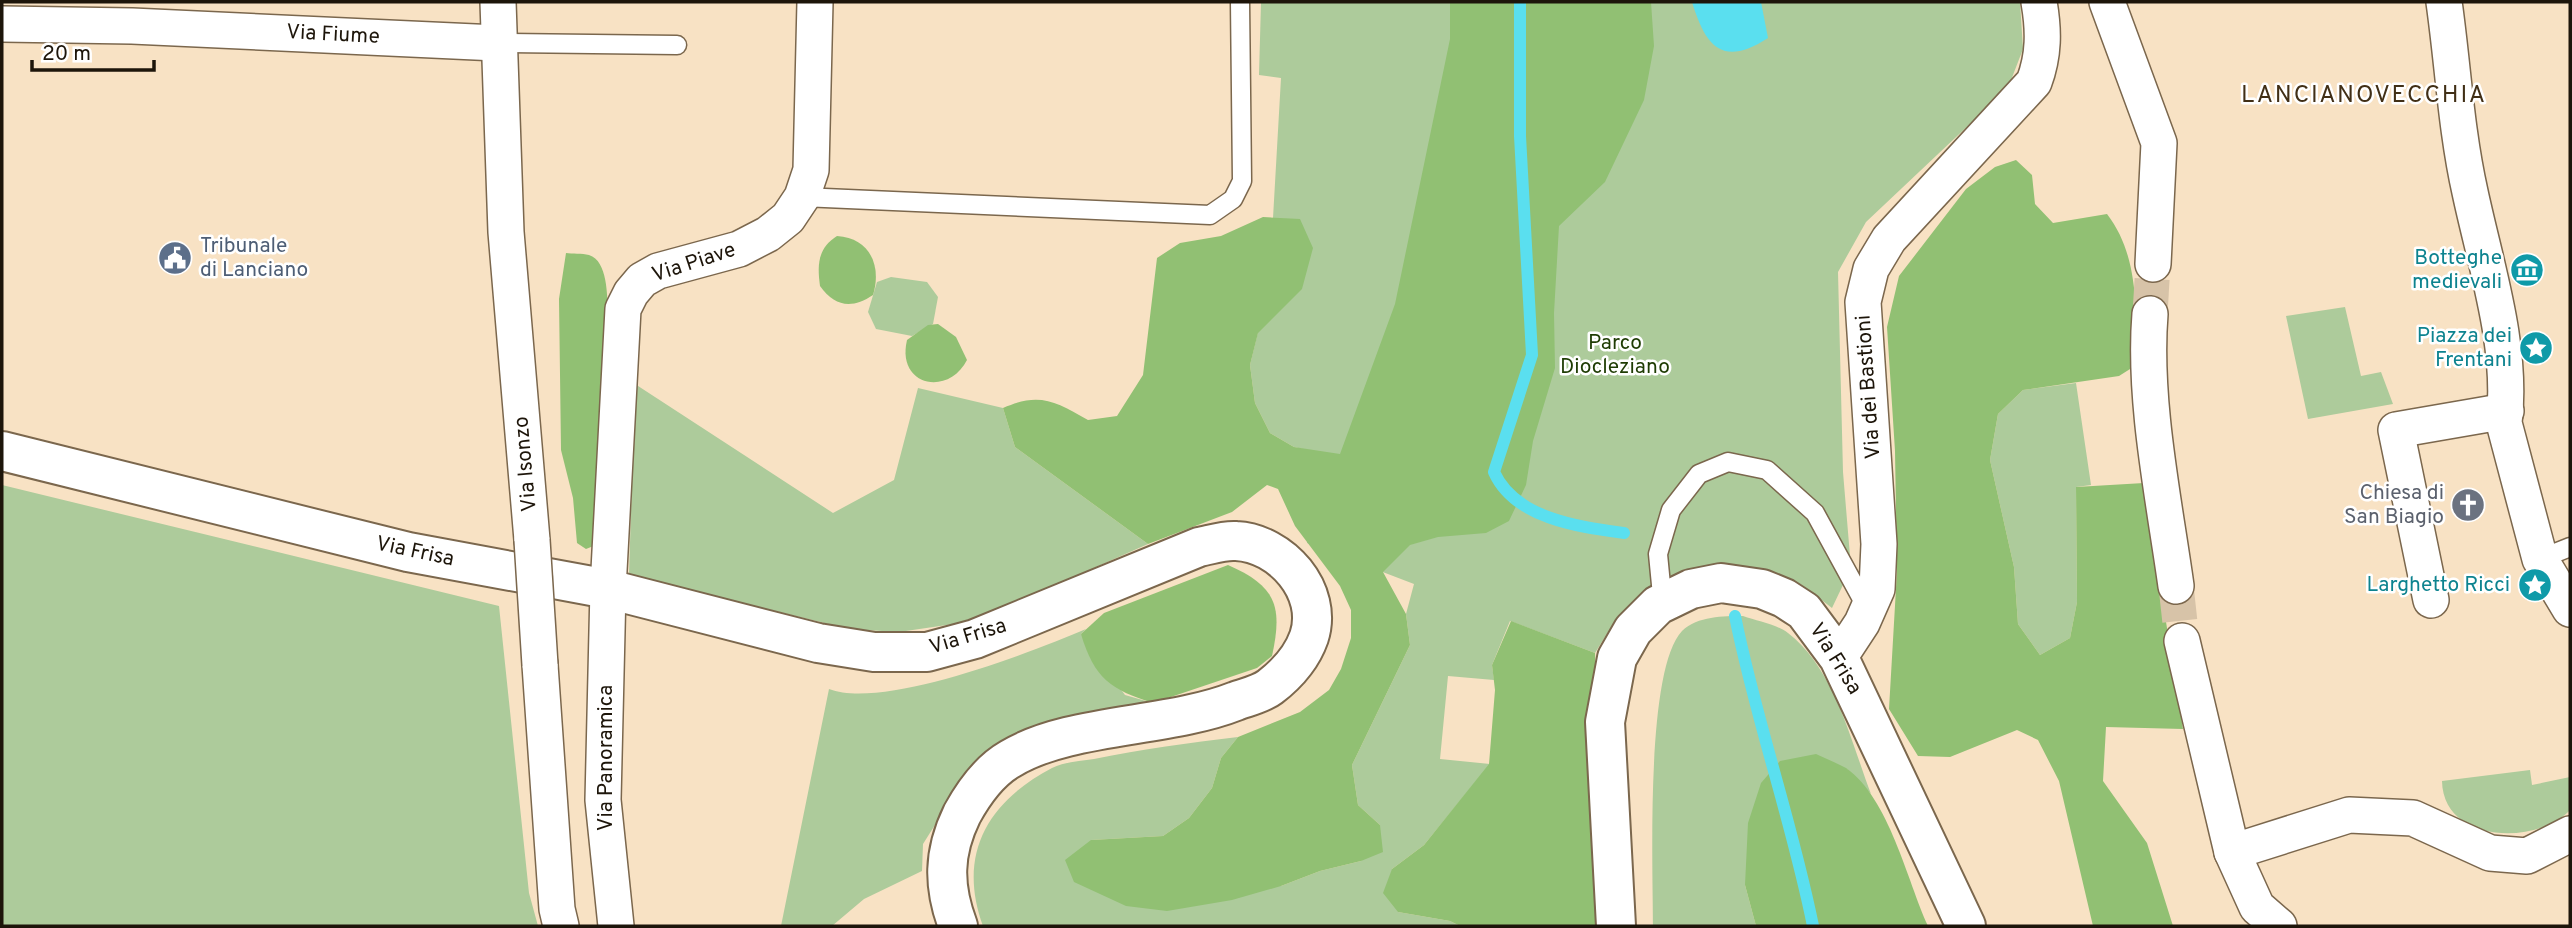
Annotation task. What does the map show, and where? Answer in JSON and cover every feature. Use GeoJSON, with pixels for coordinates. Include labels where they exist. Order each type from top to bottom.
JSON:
{"type":"FeatureCollection","features":[{"type":"Feature","properties":{"kind":"street","name":"Via Isonzo"},"geometry":{"type":"LineString","coordinates":[[498,2],[497,43],[506,232],[532,540],[556,909],[561,926]]}},
{"type":"Feature","properties":{"kind":"street","name":"Via Piave"},"geometry":{"type":"LineString","coordinates":[[608,589],[623,309],[642,280],[658,271],[738,249],[768,234],[788,218],[802,197],[811,170],[815,2]]}},
{"type":"Feature","properties":{"kind":"street","name":"Via dei Bastioni"},"geometry":{"type":"LineString","coordinates":[[1839,658],[1868,610],[1877,589],[1880,544],[1863,302],[1871,269],[1889,239],[2034,82],[2041,62],[2043,29],[2039,2]]}},
{"type":"Feature","properties":{"kind":"street"},"geometry":{"type":"LineString","coordinates":[[2106,2],[2159,143],[2153,264]]}},
{"type":"Feature","properties":{"kind":"street"},"geometry":{"type":"LineString","coordinates":[[2444,2],[2466,170],[2496,305],[2508,400],[2505,417],[2555,553],[2570,608]]}},
{"type":"Feature","properties":{"kind":"street","name":"Via Fiume"},"geometry":{"type":"LineString","coordinates":[[2,24],[132,14],[497,43]]}},
{"type":"Feature","properties":{"kind":"street"},"geometry":{"type":"LineString","coordinates":[[2150,314],[2149,340],[2157,457],[2176,586]]}},
{"type":"Feature","properties":{"kind":"street"},"geometry":{"type":"LineString","coordinates":[[2431,600],[2396,430],[2505,417]]}},
{"type":"Feature","properties":{"kind":"street","name":"Via Frisa"},"geometry":{"type":"LineString","coordinates":[[2,452],[408,552],[608,589],[818,643],[874,652],[927,652],[975,639],[1199,547],[1235,541],[1270,551],[1295,570],[1310,597],[1310,635],[1297,661],[1269,688],[1209,712],[1060,739],[1010,759],[973,793],[951,835],[945,868],[949,902],[958,926]]}},
{"type":"Feature","properties":{"kind":"street","name":"Via Frisa"},"geometry":{"type":"LineString","coordinates":[[1616,926],[1605,722],[1616,658],[1633,630],[1658,605],[1691,589],[1721,583],[1762,589],[1804,611],[1839,658],[1966,926]]}},
{"type":"Feature","properties":{"kind":"street","name":"Via Panoramica"},"geometry":{"type":"LineString","coordinates":[[608,589],[603,800],[616,926]]}},
{"type":"Feature","properties":{"kind":"street"},"geometry":{"type":"LineString","coordinates":[[2182,641],[2232,852],[2257,906],[2279,926]]}},
{"type":"Feature","properties":{"kind":"street"},"geometry":{"type":"LineString","coordinates":[[2232,852],[2349,815],[2413,818],[2490,853],[2527,856],[2570,834]]}},
{"type":"Feature","properties":{"kind":"lane"},"geometry":{"type":"LineString","coordinates":[[802,197],[1210,215],[1233,199],[1242,181],[1240,2]]}},
{"type":"Feature","properties":{"kind":"lane"},"geometry":{"type":"LineString","coordinates":[[497,43],[677,44]]}},
{"type":"Feature","properties":{"kind":"lane"},"geometry":{"type":"LineString","coordinates":[[1667,601],[1661,585],[1658,554],[1671,510],[1699,474],[1728,462],[1767,470],[1815,513],[1868,610]]}},
{"type":"Feature","properties":{"kind":"green space","name":"Parco Diocleziano"},"geometry":{"type":"Polygon","coordinates":[[[1261,2],[2020,2],[2023,49],[2008,88],[1866,222],[1838,272],[1843,472],[1851,568],[1832,608],[1802,585],[1771,573],[1649,591],[1616,619],[1595,653],[1510,621],[1492,665],[1494,680],[1448,676],[1440,759],[1490,764],[1424,845],[1392,869],[1398,912],[1450,921],[1460,926],[983,926],[976,900],[974,876],[976,854],[983,833],[1010,797],[1029,782],[1062,764],[1238,737],[1221,758],[1212,788],[1189,818],[1163,836],[1091,840],[1281,886],[1320,871],[1361,861],[1380,825],[1358,805],[1352,765],[1410,645],[1406,614],[1414,584],[1307,543],[1311,451],[1294,447],[1270,433],[1255,403],[1250,365],[1258,332],[1273,218],[1281,78],[1259,75],[1261,2]]]}},
{"type":"Feature","properties":{"kind":"green space"},"geometry":{"type":"Polygon","coordinates":[[[1450,2],[1651,2],[1654,46],[1644,100],[1605,182],[1559,226],[1554,313],[1555,368],[1533,441],[1526,485],[1509,521],[1486,533],[1438,537],[1410,545],[1383,572],[1406,614],[1410,645],[1352,765],[1358,805],[1380,825],[1383,852],[1232,900],[1167,911],[1126,906],[1074,882],[1065,860],[1091,840],[1163,836],[1189,818],[1212,788],[1221,758],[1238,737],[1300,712],[1329,690],[1341,669],[1351,638],[1351,610],[1340,586],[1295,526],[1278,489],[1267,485],[1232,512],[1148,544],[1015,447],[1003,408],[1027,400],[1037,400],[1056,404],[1088,420],[1117,416],[1143,375],[1157,258],[1180,243],[1221,236],[1263,217],[1300,219],[1313,248],[1302,289],[1258,333],[1250,365],[1255,403],[1270,433],[1294,447],[1340,454],[1395,304],[1450,39],[1450,2]]]}},
{"type":"Feature","properties":{"kind":"green space"},"geometry":{"type":"Polygon","coordinates":[[[2016,160],[2032,175],[2035,204],[2053,223],[2107,214],[2118,231],[2131,266],[2136,305],[2138,364],[2119,376],[2023,390],[1998,414],[1990,460],[2014,567],[2018,624],[2040,655],[2070,638],[2077,602],[2076,487],[2144,483],[2183,729],[2106,727],[2103,781],[2147,843],[2173,926],[2093,926],[2059,781],[2038,740],[2017,730],[1950,757],[1918,756],[1889,709],[1897,571],[1895,451],[1887,327],[1899,276],[1966,189],[1995,167],[2016,160]]]}},
{"type":"Feature","properties":{"kind":"green space"},"geometry":{"type":"Polygon","coordinates":[[[837,236],[858,242],[871,255],[874,264],[876,274],[873,295],[851,304],[838,302],[820,286],[822,251],[837,236]]]}},
{"type":"Feature","properties":{"kind":"green space"},"geometry":{"type":"Polygon","coordinates":[[[566,253],[586,254],[600,264],[607,297],[596,545],[586,549],[577,543],[573,498],[561,450],[559,299],[566,253]]]}},
{"type":"Feature","properties":{"kind":"green space"},"geometry":{"type":"Polygon","coordinates":[[[891,277],[927,282],[938,297],[933,324],[912,336],[876,329],[868,312],[877,282],[891,277]]]}},
{"type":"Feature","properties":{"kind":"green space"},"geometry":{"type":"Polygon","coordinates":[[[2345,307],[2361,376],[2381,372],[2393,404],[2308,419],[2286,316],[2345,307]]]}},
{"type":"Feature","properties":{"kind":"green space"},"geometry":{"type":"Polygon","coordinates":[[[938,324],[956,337],[967,360],[959,372],[948,379],[926,381],[916,376],[909,368],[906,356],[907,340],[928,325],[938,324]]]}},
{"type":"Feature","properties":{"kind":"green space"},"geometry":{"type":"Polygon","coordinates":[[[2076,383],[2091,485],[2076,487],[2077,602],[2070,638],[2040,655],[2018,624],[2014,567],[1990,460],[1998,414],[2023,390],[2076,383]]]}},
{"type":"Feature","properties":{"kind":"green space"},"geometry":{"type":"Polygon","coordinates":[[[635,384],[833,513],[894,480],[918,388],[1003,408],[1015,447],[1148,544],[974,621],[899,632],[849,629],[629,575],[635,384]]]}},
{"type":"Feature","properties":{"kind":"green space"},"geometry":{"type":"Polygon","coordinates":[[[2,485],[499,606],[529,893],[538,926],[2,926],[2,485]]]}},
{"type":"Feature","properties":{"kind":"green space"},"geometry":{"type":"Polygon","coordinates":[[[1228,565],[1257,581],[1272,600],[1277,624],[1272,656],[1257,668],[1153,703],[1115,687],[1098,672],[1081,634],[1104,613],[1228,565]]]}},
{"type":"Feature","properties":{"kind":"green space"},"geometry":{"type":"Polygon","coordinates":[[[1743,616],[1788,633],[1818,666],[1840,708],[1871,794],[1847,769],[1745,885],[1756,926],[1653,926],[1654,771],[1662,685],[1670,652],[1682,631],[1695,622],[1743,616]]]}},
{"type":"Feature","properties":{"kind":"green space"},"geometry":{"type":"Polygon","coordinates":[[[1511,621],[1595,653],[1608,926],[1460,926],[1450,921],[1398,912],[1383,893],[1392,869],[1424,845],[1489,764],[1495,690],[1492,665],[1511,621]]]}},
{"type":"Feature","properties":{"kind":"green space"},"geometry":{"type":"Polygon","coordinates":[[[1086,629],[1081,634],[1125,695],[1153,703],[955,793],[923,844],[922,871],[864,899],[832,926],[781,926],[829,689],[853,693],[884,692],[920,685],[995,664],[1086,629]]]}},
{"type":"Feature","properties":{"kind":"green space"},"geometry":{"type":"Polygon","coordinates":[[[1816,754],[1846,768],[1874,799],[1895,841],[1928,926],[1756,926],[1745,885],[1748,823],[1761,783],[1780,761],[1816,754]]]}},
{"type":"Feature","properties":{"kind":"green space"},"geometry":{"type":"Polygon","coordinates":[[[2530,770],[2532,785],[2570,777],[2570,810],[2555,822],[2515,833],[2494,832],[2474,827],[2458,817],[2446,802],[2442,781],[2530,770]]]}},
{"type":"Feature","properties":{"kind":"water"},"geometry":{"type":"Polygon","coordinates":[[[1692,2],[1761,2],[1768,38],[1739,51],[1718,48],[1703,31],[1692,2]]]}},
{"type":"Feature","properties":{"kind":"waterway"},"geometry":{"type":"LineString","coordinates":[[1520,2],[1520,136],[1532,355],[1494,472],[1504,488],[1517,501],[1550,518],[1588,528],[1624,533]]}},
{"type":"Feature","properties":{"kind":"waterway"},"geometry":{"type":"LineString","coordinates":[[1735,616],[1813,926]]}},
{"type":"Feature","properties":{"kind":"tunnel"},"geometry":{"type":"LineString","coordinates":[[2150,314],[2153,264]]}},
{"type":"Feature","properties":{"kind":"tunnel"},"geometry":{"type":"LineString","coordinates":[[2176,586],[2182,641]]}},
{"type":"Feature","properties":{"kind":"place","name":"Tribunale di Lanciano"},"geometry":{"type":"Point","coordinates":[175,258]}},
{"type":"Feature","properties":{"kind":"place","name":"Botteghe medievali"},"geometry":{"type":"Point","coordinates":[2527,270]}},
{"type":"Feature","properties":{"kind":"place","name":"Piazza dei Frentani"},"geometry":{"type":"Point","coordinates":[2536,348]}},
{"type":"Feature","properties":{"kind":"place","name":"Chiesa di San Biagio"},"geometry":{"type":"Point","coordinates":[2468,505]}},
{"type":"Feature","properties":{"kind":"place","name":"Larghetto Ricci"},"geometry":{"type":"Point","coordinates":[2535,585]}},
{"type":"Feature","properties":{"kind":"district","name":"LANCIANOVECCHIA"},"geometry":{"type":"Point","coordinates":[2364,96]}}]}
